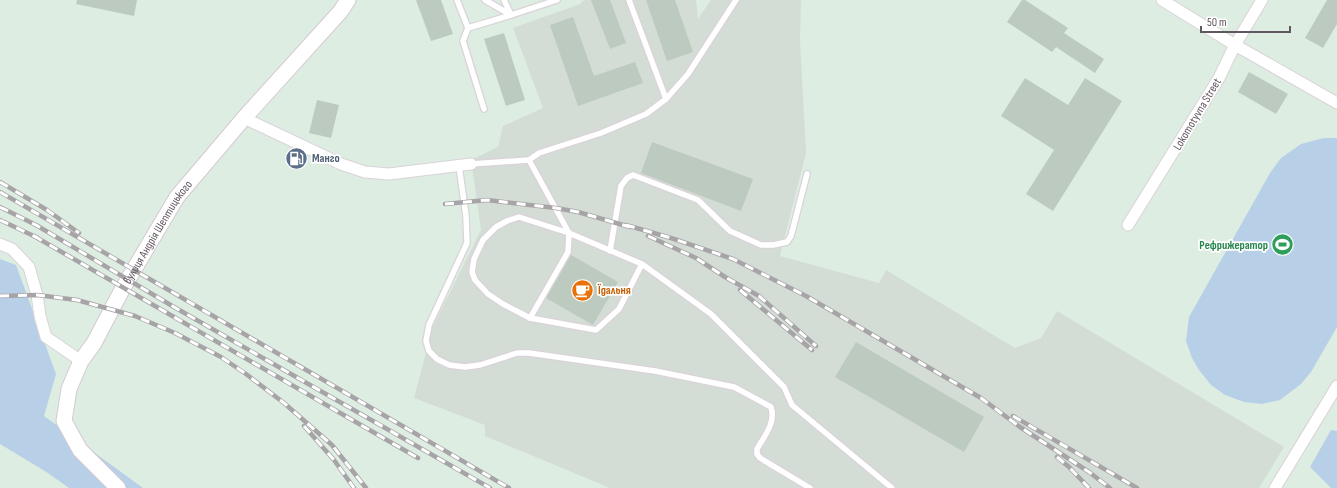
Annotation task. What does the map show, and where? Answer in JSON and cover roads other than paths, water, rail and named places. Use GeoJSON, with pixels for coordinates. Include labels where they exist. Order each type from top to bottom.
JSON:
{"type":"FeatureCollection","features":[{"type":"Feature","properties":{"kind":"main road","name":"вулиця Андрія Шептицького"},"geometry":{"type":"LineString","coordinates":[[118,488],[80,450],[64,421],[69,389],[81,361],[94,343],[123,288],[177,197],[244,118],[340,12],[348,0]]}},
{"type":"Feature","properties":{"kind":"street"},"geometry":{"type":"LineString","coordinates":[[1162,0],[1337,103]]}},
{"type":"Feature","properties":{"kind":"street","name":"Lokomotyvna Street"},"geometry":{"type":"LineString","coordinates":[[1128,226],[1219,78],[1235,44],[1262,0]]}},
{"type":"Feature","properties":{"kind":"street"},"geometry":{"type":"LineString","coordinates":[[244,118],[341,164],[365,172],[389,174],[471,164]]}},
{"type":"Feature","properties":{"kind":"street"},"geometry":{"type":"LineString","coordinates":[[0,244],[12,249],[29,266],[46,336],[81,361]]}},
{"type":"Feature","properties":{"kind":"street"},"geometry":{"type":"LineString","coordinates":[[1276,488],[1337,386]]}},
{"type":"Feature","properties":{"kind":"lane"},"geometry":{"type":"LineString","coordinates":[[457,0],[468,28],[463,41],[484,109]]}},
{"type":"Feature","properties":{"kind":"lane"},"geometry":{"type":"LineString","coordinates":[[485,0],[510,15]]}},
{"type":"Feature","properties":{"kind":"lane"},"geometry":{"type":"LineString","coordinates":[[504,0],[510,15]]}},
{"type":"Feature","properties":{"kind":"lane"},"geometry":{"type":"LineString","coordinates":[[468,28],[557,0]]}},
{"type":"Feature","properties":{"kind":"lane"},"geometry":{"type":"LineString","coordinates":[[629,0],[666,99]]}},
{"type":"Feature","properties":{"kind":"lane"},"geometry":{"type":"LineString","coordinates":[[471,164],[529,160],[539,152],[601,134],[646,114],[666,99],[688,74],[736,0]]}},
{"type":"Feature","properties":{"kind":"lane"},"geometry":{"type":"LineString","coordinates":[[529,160],[569,233],[568,252],[530,318]]}},
{"type":"Feature","properties":{"kind":"lane"},"geometry":{"type":"LineString","coordinates":[[459,166],[466,216],[467,243],[428,325],[426,341],[430,351],[437,359],[448,365],[465,367],[480,365],[517,353],[529,353],[656,371],[734,386],[771,407],[774,415],[771,424],[757,449],[757,454],[760,458],[810,488]]}},
{"type":"Feature","properties":{"kind":"lane"},"geometry":{"type":"LineString","coordinates":[[610,251],[621,186],[627,178],[633,175],[698,200],[730,231],[761,245],[773,245],[787,242],[791,236],[807,174]]}},
{"type":"Feature","properties":{"kind":"lane"},"geometry":{"type":"LineString","coordinates":[[642,264],[618,309],[596,330],[530,318],[503,304],[488,294],[475,280],[472,272],[474,259],[483,240],[496,228],[519,217],[569,233],[642,264],[711,314],[784,387],[792,405],[892,488]]}},
{"type":"Feature","properties":{"kind":"railway"},"geometry":{"type":"LineString","coordinates":[[0,182],[47,210],[79,233]]}},
{"type":"Feature","properties":{"kind":"railway"},"geometry":{"type":"LineString","coordinates":[[0,192],[509,488]]}},
{"type":"Feature","properties":{"kind":"railway"},"geometry":{"type":"LineString","coordinates":[[445,204],[487,200],[556,208],[578,212],[630,227]]}},
{"type":"Feature","properties":{"kind":"railway"},"geometry":{"type":"LineString","coordinates":[[0,207],[36,225],[174,307],[490,488]]}},
{"type":"Feature","properties":{"kind":"railway"},"geometry":{"type":"LineString","coordinates":[[0,220],[38,238]]}},
{"type":"Feature","properties":{"kind":"railway"},"geometry":{"type":"LineString","coordinates":[[626,225],[671,238],[733,259],[806,296],[981,398],[1020,427],[1089,472],[1110,488]]}},
{"type":"Feature","properties":{"kind":"railway"},"geometry":{"type":"LineString","coordinates":[[34,236],[418,458]]}},
{"type":"Feature","properties":{"kind":"railway"},"geometry":{"type":"LineString","coordinates":[[648,236],[696,258],[725,277],[759,296],[816,346]]}},
{"type":"Feature","properties":{"kind":"railway"},"geometry":{"type":"LineString","coordinates":[[740,290],[812,350]]}},
{"type":"Feature","properties":{"kind":"railway"},"geometry":{"type":"LineString","coordinates":[[0,296],[37,295],[77,300],[135,316],[175,333],[221,357],[284,403],[332,445],[366,488]]}},
{"type":"Feature","properties":{"kind":"railway"},"geometry":{"type":"LineString","coordinates":[[1013,416],[1137,488]]}},
{"type":"Feature","properties":{"kind":"railway"},"geometry":{"type":"LineString","coordinates":[[304,426],[334,460],[354,488]]}},
{"type":"Feature","properties":{"kind":"railway"},"geometry":{"type":"LineString","coordinates":[[1057,457],[1089,488]]}},
{"type":"Feature","properties":{"kind":"place","name":"Манго"},"geometry":{"type":"Point","coordinates":[296,158]}},
{"type":"Feature","properties":{"kind":"place","name":"Рефрижератор"},"geometry":{"type":"Point","coordinates":[1283,245]}},
{"type":"Feature","properties":{"kind":"place","name":"Їдальня"},"geometry":{"type":"Point","coordinates":[582,290]}}]}
